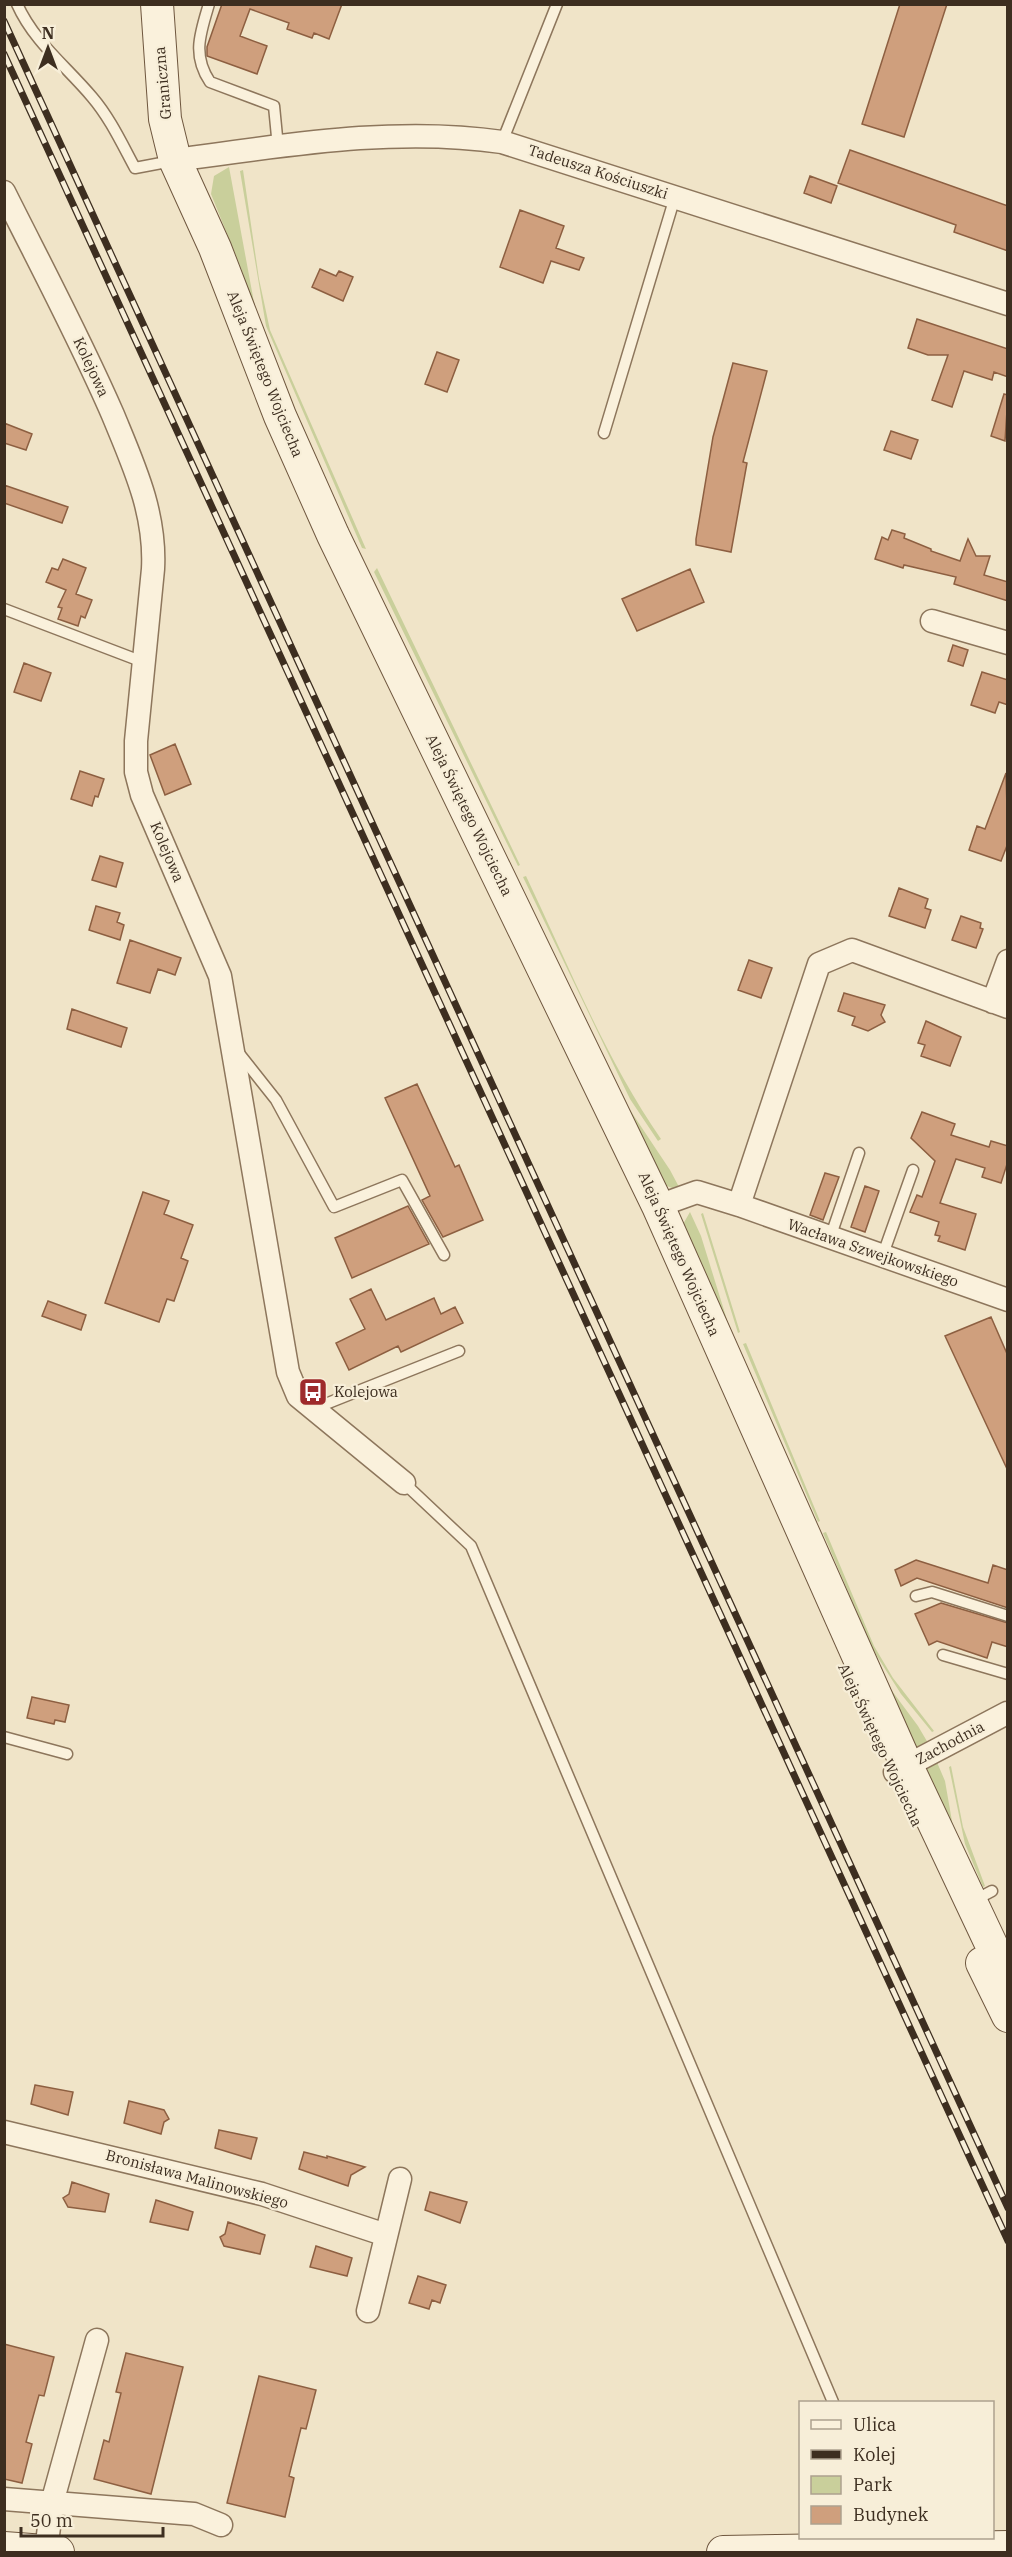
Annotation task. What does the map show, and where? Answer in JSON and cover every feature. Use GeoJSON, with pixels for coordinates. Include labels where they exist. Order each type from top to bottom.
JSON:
{"type":"FeatureCollection","features":[{"type":"Feature","properties":{"kind":"street","name":"Graniczna"},"geometry":{"type":"LineString","coordinates":[[157,4],[165,119],[175,160]]}},
{"type":"Feature","properties":{"kind":"street","name":"Tadeusza Kościuszki"},"geometry":{"type":"LineString","coordinates":[[175,160],[379,137],[465,136],[502,142],[1008,304]]}},
{"type":"Feature","properties":{"kind":"street","name":"Aleja Świętego Wojciecha"},"geometry":{"type":"LineString","coordinates":[[175,160],[215,248],[280,416],[333,535],[658,1206],[772,1467],[802,1573],[900,1769],[973,1900],[1008,1980]]}},
{"type":"Feature","properties":{"kind":"street","name":"Kolejowa"},"geometry":{"type":"LineString","coordinates":[[4,192],[93,368],[149,509],[154,542],[136,772],[142,795],[220,976],[288,1372],[298,1396],[404,1483]]}},
{"type":"Feature","properties":{"kind":"street"},"geometry":{"type":"LineString","coordinates":[[932,621],[1008,644]]}},
{"type":"Feature","properties":{"kind":"street"},"geometry":{"type":"LineString","coordinates":[[739,1205],[819,964],[852,950],[1000,1004],[1008,961]]}},
{"type":"Feature","properties":{"kind":"street","name":"Wacława Szwejkowskiego"},"geometry":{"type":"LineString","coordinates":[[658,1206],[697,1192],[1008,1300]]}},
{"type":"Feature","properties":{"kind":"street","name":"Zachodnia"},"geometry":{"type":"LineString","coordinates":[[900,1769],[1008,1713]]}},
{"type":"Feature","properties":{"kind":"street","name":"Aleja Świętego Wojciecha"},"geometry":{"type":"LineString","coordinates":[[973,1900],[1008,2016]]}},
{"type":"Feature","properties":{"kind":"street","name":"Bronisława Malinowskiego"},"geometry":{"type":"LineString","coordinates":[[4,2132],[262,2194],[386,2235]]}},
{"type":"Feature","properties":{"kind":"street"},"geometry":{"type":"LineString","coordinates":[[368,2312],[400,2179]]}},
{"type":"Feature","properties":{"kind":"street"},"geometry":{"type":"LineString","coordinates":[[4,2547],[52,2552],[52,2503],[97,2340]]}},
{"type":"Feature","properties":{"kind":"street"},"geometry":{"type":"LineString","coordinates":[[4,2499],[194,2514],[221,2525]]}},
{"type":"Feature","properties":{"kind":"street"},"geometry":{"type":"LineString","coordinates":[[723,2553],[1008,2547]]}},
{"type":"Feature","properties":{"kind":"lane"},"geometry":{"type":"LineString","coordinates":[[17,4],[27,27],[93,98],[135,168],[175,160]]}},
{"type":"Feature","properties":{"kind":"lane"},"geometry":{"type":"LineString","coordinates":[[209,4],[198,40],[198,58],[204,74],[210,82],[274,106],[278,147]]}},
{"type":"Feature","properties":{"kind":"lane"},"geometry":{"type":"LineString","coordinates":[[502,142],[557,4]]}},
{"type":"Feature","properties":{"kind":"lane"},"geometry":{"type":"LineString","coordinates":[[604,433],[675,196]]}},
{"type":"Feature","properties":{"kind":"lane"},"geometry":{"type":"LineString","coordinates":[[4,609],[143,662]]}},
{"type":"Feature","properties":{"kind":"lane"},"geometry":{"type":"LineString","coordinates":[[232,1045],[276,1100],[334,1207],[402,1180],[444,1255]]}},
{"type":"Feature","properties":{"kind":"lane"},"geometry":{"type":"LineString","coordinates":[[830,1238],[859,1153]]}},
{"type":"Feature","properties":{"kind":"lane"},"geometry":{"type":"LineString","coordinates":[[882,1257],[913,1170]]}},
{"type":"Feature","properties":{"kind":"lane"},"geometry":{"type":"LineString","coordinates":[[313,1409],[459,1352]]}},
{"type":"Feature","properties":{"kind":"lane"},"geometry":{"type":"LineString","coordinates":[[404,1483],[471,1546],[832,2401]]}},
{"type":"Feature","properties":{"kind":"lane"},"geometry":{"type":"LineString","coordinates":[[916,1596],[932,1592],[1008,1616]]}},
{"type":"Feature","properties":{"kind":"lane"},"geometry":{"type":"LineString","coordinates":[[943,1655],[1008,1674]]}},
{"type":"Feature","properties":{"kind":"lane"},"geometry":{"type":"LineString","coordinates":[[4,1737],[67,1754]]}},
{"type":"Feature","properties":{"kind":"green space"},"geometry":{"type":"Polygon","coordinates":[[[229,167],[258,324],[355,546],[347,540],[254,325],[242,271],[211,194],[214,176],[229,167]]]}},
{"type":"Feature","properties":{"kind":"green space"},"geometry":{"type":"Polygon","coordinates":[[[243,170],[259,279],[270,330],[366,549],[362,548],[266,326],[240,171],[243,170]]]}},
{"type":"Feature","properties":{"kind":"green space"},"geometry":{"type":"Polygon","coordinates":[[[377,568],[520,865],[518,866],[374,572],[377,568]]]}},
{"type":"Feature","properties":{"kind":"green space"},"geometry":{"type":"Polygon","coordinates":[[[526,876],[572,977],[622,1076],[661,1139],[658,1141],[630,1099],[523,877],[526,876]]]}},
{"type":"Feature","properties":{"kind":"green space"},"geometry":{"type":"Polygon","coordinates":[[[624,1101],[679,1187],[672,1188],[662,1184],[624,1101]]]}},
{"type":"Feature","properties":{"kind":"green space"},"geometry":{"type":"Polygon","coordinates":[[[690,1212],[701,1236],[732,1336],[682,1226],[690,1212]]]}},
{"type":"Feature","properties":{"kind":"green space"},"geometry":{"type":"Polygon","coordinates":[[[703,1213],[740,1332],[738,1333],[701,1214],[703,1213]]]}},
{"type":"Feature","properties":{"kind":"green space"},"geometry":{"type":"Polygon","coordinates":[[[746,1343],[820,1521],[818,1522],[743,1344],[746,1343]]]}},
{"type":"Feature","properties":{"kind":"green space"},"geometry":{"type":"Polygon","coordinates":[[[826,1532],[874,1646],[893,1678],[934,1731],[932,1732],[901,1694],[873,1650],[823,1533],[826,1532]]]}},
{"type":"Feature","properties":{"kind":"green space"},"geometry":{"type":"Polygon","coordinates":[[[878,1672],[918,1726],[928,1743],[913,1748],[878,1672]]]}},
{"type":"Feature","properties":{"kind":"green space"},"geometry":{"type":"Polygon","coordinates":[[[936,1760],[945,1781],[953,1827],[925,1771],[936,1760]]]}},
{"type":"Feature","properties":{"kind":"green space"},"geometry":{"type":"Polygon","coordinates":[[[951,1766],[963,1827],[985,1886],[983,1887],[965,1844],[949,1767],[951,1766]]]}},
{"type":"Feature","properties":{"kind":"building"},"geometry":{"type":"Polygon","coordinates":[[[222,4],[342,4],[329,39],[314,33],[312,38],[287,29],[289,23],[250,9],[240,36],[267,46],[257,74],[207,56],[207,47],[222,4]]]}},
{"type":"Feature","properties":{"kind":"building"},"geometry":{"type":"Polygon","coordinates":[[[900,4],[947,4],[904,137],[862,124],[900,4]]]}},
{"type":"Feature","properties":{"kind":"building"},"geometry":{"type":"Polygon","coordinates":[[[850,150],[1008,206],[1008,251],[954,232],[956,225],[838,183],[850,150]]]}},
{"type":"Feature","properties":{"kind":"building"},"geometry":{"type":"Polygon","coordinates":[[[810,176],[837,186],[831,203],[804,193],[810,176]]]}},
{"type":"Feature","properties":{"kind":"building"},"geometry":{"type":"Polygon","coordinates":[[[520,210],[564,226],[556,248],[584,258],[579,270],[551,261],[543,283],[500,267],[520,210]]]}},
{"type":"Feature","properties":{"kind":"building"},"geometry":{"type":"Polygon","coordinates":[[[320,269],[336,276],[339,271],[353,277],[343,301],[312,287],[320,269]]]}},
{"type":"Feature","properties":{"kind":"building"},"geometry":{"type":"Polygon","coordinates":[[[917,319],[1008,349],[1008,377],[994,372],[992,380],[964,371],[952,407],[932,400],[948,355],[928,355],[908,348],[917,319]]]}},
{"type":"Feature","properties":{"kind":"building"},"geometry":{"type":"Polygon","coordinates":[[[437,352],[459,360],[447,392],[425,384],[437,352]]]}},
{"type":"Feature","properties":{"kind":"building"},"geometry":{"type":"Polygon","coordinates":[[[733,363],[767,371],[743,462],[747,463],[731,552],[696,545],[696,539],[713,437],[733,363]]]}},
{"type":"Feature","properties":{"kind":"building"},"geometry":{"type":"Polygon","coordinates":[[[1004,394],[1008,395],[1005,441],[991,436],[1004,394]]]}},
{"type":"Feature","properties":{"kind":"building"},"geometry":{"type":"Polygon","coordinates":[[[4,423],[32,434],[26,450],[4,443],[4,423]]]}},
{"type":"Feature","properties":{"kind":"building"},"geometry":{"type":"Polygon","coordinates":[[[891,431],[918,440],[911,459],[884,450],[891,431]]]}},
{"type":"Feature","properties":{"kind":"building"},"geometry":{"type":"Polygon","coordinates":[[[4,485],[68,507],[62,523],[4,503],[4,485]]]}},
{"type":"Feature","properties":{"kind":"building"},"geometry":{"type":"Polygon","coordinates":[[[892,530],[905,534],[904,538],[931,549],[931,551],[960,561],[968,539],[976,556],[990,556],[984,575],[1008,582],[1008,601],[954,584],[956,577],[904,565],[903,568],[875,559],[882,537],[888,540],[892,530]]]}},
{"type":"Feature","properties":{"kind":"building"},"geometry":{"type":"Polygon","coordinates":[[[63,559],[86,568],[76,594],[92,600],[85,618],[81,616],[78,626],[58,619],[62,608],[58,607],[66,590],[46,582],[52,568],[58,570],[63,559]]]}},
{"type":"Feature","properties":{"kind":"building"},"geometry":{"type":"Polygon","coordinates":[[[690,569],[704,602],[637,631],[622,599],[690,569]]]}},
{"type":"Feature","properties":{"kind":"building"},"geometry":{"type":"Polygon","coordinates":[[[953,645],[968,650],[963,666],[948,661],[953,645]]]}},
{"type":"Feature","properties":{"kind":"building"},"geometry":{"type":"Polygon","coordinates":[[[24,663],[51,673],[41,701],[14,692],[24,663]]]}},
{"type":"Feature","properties":{"kind":"building"},"geometry":{"type":"Polygon","coordinates":[[[982,672],[1008,680],[1008,705],[999,702],[995,713],[971,705],[982,672]]]}},
{"type":"Feature","properties":{"kind":"building"},"geometry":{"type":"Polygon","coordinates":[[[175,744],[191,784],[165,795],[150,755],[175,744]]]}},
{"type":"Feature","properties":{"kind":"building"},"geometry":{"type":"Polygon","coordinates":[[[80,771],[104,779],[98,797],[95,796],[92,806],[71,799],[80,771]]]}},
{"type":"Feature","properties":{"kind":"building"},"geometry":{"type":"Polygon","coordinates":[[[1006,773],[1008,843],[1001,861],[969,850],[977,826],[985,829],[1006,773]]]}},
{"type":"Feature","properties":{"kind":"building"},"geometry":{"type":"Polygon","coordinates":[[[100,856],[123,863],[116,887],[92,880],[100,856]]]}},
{"type":"Feature","properties":{"kind":"building"},"geometry":{"type":"Polygon","coordinates":[[[899,888],[928,899],[925,908],[931,910],[925,928],[889,916],[899,888]]]}},
{"type":"Feature","properties":{"kind":"building"},"geometry":{"type":"Polygon","coordinates":[[[96,906],[120,913],[117,922],[124,925],[120,940],[89,930],[96,906]]]}},
{"type":"Feature","properties":{"kind":"building"},"geometry":{"type":"Polygon","coordinates":[[[961,916],[981,923],[980,928],[983,929],[976,948],[952,940],[961,916]]]}},
{"type":"Feature","properties":{"kind":"building"},"geometry":{"type":"Polygon","coordinates":[[[130,940],[181,958],[175,975],[158,969],[150,993],[117,983],[130,940]]]}},
{"type":"Feature","properties":{"kind":"building"},"geometry":{"type":"Polygon","coordinates":[[[749,960],[772,968],[761,998],[738,990],[749,960]]]}},
{"type":"Feature","properties":{"kind":"building"},"geometry":{"type":"Polygon","coordinates":[[[844,993],[885,1005],[881,1015],[885,1022],[868,1031],[852,1025],[855,1017],[838,1011],[844,993]]]}},
{"type":"Feature","properties":{"kind":"building"},"geometry":{"type":"Polygon","coordinates":[[[72,1009],[127,1028],[121,1047],[67,1029],[72,1009]]]}},
{"type":"Feature","properties":{"kind":"building"},"geometry":{"type":"Polygon","coordinates":[[[926,1021],[961,1037],[950,1066],[921,1056],[925,1045],[918,1043],[926,1021]]]}},
{"type":"Feature","properties":{"kind":"building"},"geometry":{"type":"Polygon","coordinates":[[[417,1084],[455,1167],[459,1165],[483,1220],[443,1237],[422,1200],[430,1196],[385,1098],[417,1084]]]}},
{"type":"Feature","properties":{"kind":"building"},"geometry":{"type":"Polygon","coordinates":[[[922,1112],[955,1124],[951,1135],[989,1147],[991,1141],[1008,1146],[1008,1161],[1001,1183],[982,1177],[985,1168],[956,1159],[940,1203],[976,1214],[965,1250],[938,1241],[940,1236],[935,1235],[939,1222],[910,1212],[917,1195],[922,1197],[935,1161],[911,1138],[922,1112]]]}},
{"type":"Feature","properties":{"kind":"building"},"geometry":{"type":"Polygon","coordinates":[[[825,1173],[839,1177],[823,1220],[810,1215],[825,1173]]]}},
{"type":"Feature","properties":{"kind":"building"},"geometry":{"type":"Polygon","coordinates":[[[865,1186],[879,1191],[865,1232],[851,1227],[865,1186]]]}},
{"type":"Feature","properties":{"kind":"building"},"geometry":{"type":"Polygon","coordinates":[[[143,1192],[169,1201],[164,1214],[193,1225],[181,1258],[188,1261],[180,1284],[174,1301],[167,1299],[159,1322],[105,1303],[143,1192]]]}},
{"type":"Feature","properties":{"kind":"building"},"geometry":{"type":"Polygon","coordinates":[[[408,1206],[429,1244],[352,1278],[335,1238],[408,1206]]]}},
{"type":"Feature","properties":{"kind":"building"},"geometry":{"type":"Polygon","coordinates":[[[371,1289],[386,1320],[434,1298],[441,1314],[455,1307],[463,1323],[401,1352],[398,1346],[349,1370],[336,1343],[365,1329],[350,1299],[371,1289]]]}},
{"type":"Feature","properties":{"kind":"building"},"geometry":{"type":"Polygon","coordinates":[[[48,1301],[86,1315],[81,1330],[42,1316],[48,1301]]]}},
{"type":"Feature","properties":{"kind":"building"},"geometry":{"type":"Polygon","coordinates":[[[991,1317],[1008,1356],[1008,1471],[945,1336],[991,1317]]]}},
{"type":"Feature","properties":{"kind":"building"},"geometry":{"type":"Polygon","coordinates":[[[916,1560],[988,1583],[993,1565],[1008,1570],[1008,1608],[917,1578],[901,1586],[895,1570],[916,1560]]]}},
{"type":"Feature","properties":{"kind":"building"},"geometry":{"type":"Polygon","coordinates":[[[941,1603],[1008,1623],[1008,1647],[992,1642],[987,1658],[937,1641],[929,1645],[915,1614],[941,1603]]]}},
{"type":"Feature","properties":{"kind":"building"},"geometry":{"type":"Polygon","coordinates":[[[32,1697],[69,1705],[65,1722],[55,1720],[54,1724],[27,1718],[32,1697]]]}},
{"type":"Feature","properties":{"kind":"building"},"geometry":{"type":"Polygon","coordinates":[[[35,2085],[73,2092],[68,2115],[31,2104],[35,2085]]]}},
{"type":"Feature","properties":{"kind":"building"},"geometry":{"type":"Polygon","coordinates":[[[129,2101],[164,2110],[169,2119],[164,2122],[161,2134],[124,2123],[129,2101]]]}},
{"type":"Feature","properties":{"kind":"building"},"geometry":{"type":"Polygon","coordinates":[[[219,2130],[257,2138],[251,2159],[215,2148],[219,2130]]]}},
{"type":"Feature","properties":{"kind":"building"},"geometry":{"type":"Polygon","coordinates":[[[304,2152],[365,2167],[351,2175],[348,2186],[299,2169],[304,2152]]]}},
{"type":"Feature","properties":{"kind":"building"},"geometry":{"type":"Polygon","coordinates":[[[72,2182],[109,2194],[105,2212],[68,2207],[63,2198],[69,2194],[72,2182]]]}},
{"type":"Feature","properties":{"kind":"building"},"geometry":{"type":"Polygon","coordinates":[[[430,2192],[467,2202],[460,2223],[425,2210],[430,2192]]]}},
{"type":"Feature","properties":{"kind":"building"},"geometry":{"type":"Polygon","coordinates":[[[156,2200],[193,2212],[188,2230],[150,2222],[156,2200]]]}},
{"type":"Feature","properties":{"kind":"building"},"geometry":{"type":"Polygon","coordinates":[[[228,2222],[265,2235],[260,2254],[224,2246],[220,2237],[225,2234],[228,2222]]]}},
{"type":"Feature","properties":{"kind":"building"},"geometry":{"type":"Polygon","coordinates":[[[316,2246],[352,2258],[347,2276],[310,2267],[316,2246]]]}},
{"type":"Feature","properties":{"kind":"building"},"geometry":{"type":"Polygon","coordinates":[[[418,2276],[446,2285],[440,2303],[432,2300],[429,2309],[409,2303],[418,2276]]]}},
{"type":"Feature","properties":{"kind":"building"},"geometry":{"type":"Polygon","coordinates":[[[4,2344],[54,2357],[44,2396],[39,2395],[26,2442],[32,2444],[22,2483],[4,2479],[4,2344]]]}},
{"type":"Feature","properties":{"kind":"building"},"geometry":{"type":"Polygon","coordinates":[[[126,2353],[183,2367],[151,2494],[94,2479],[104,2440],[109,2442],[121,2393],[116,2392],[126,2353]]]}},
{"type":"Feature","properties":{"kind":"building"},"geometry":{"type":"Polygon","coordinates":[[[259,2376],[316,2390],[306,2429],[301,2428],[289,2476],[294,2478],[285,2517],[227,2503],[259,2376]]]}},
{"type":"Feature","properties":{"kind":"railway"},"geometry":{"type":"LineString","coordinates":[[4,21],[1008,2208]]}},
{"type":"Feature","properties":{"kind":"railway"},"geometry":{"type":"LineString","coordinates":[[4,54],[1008,2241]]}},
{"type":"Feature","properties":{"kind":"place","name":"Kolejowa"},"geometry":{"type":"Point","coordinates":[313,1392]}}]}
